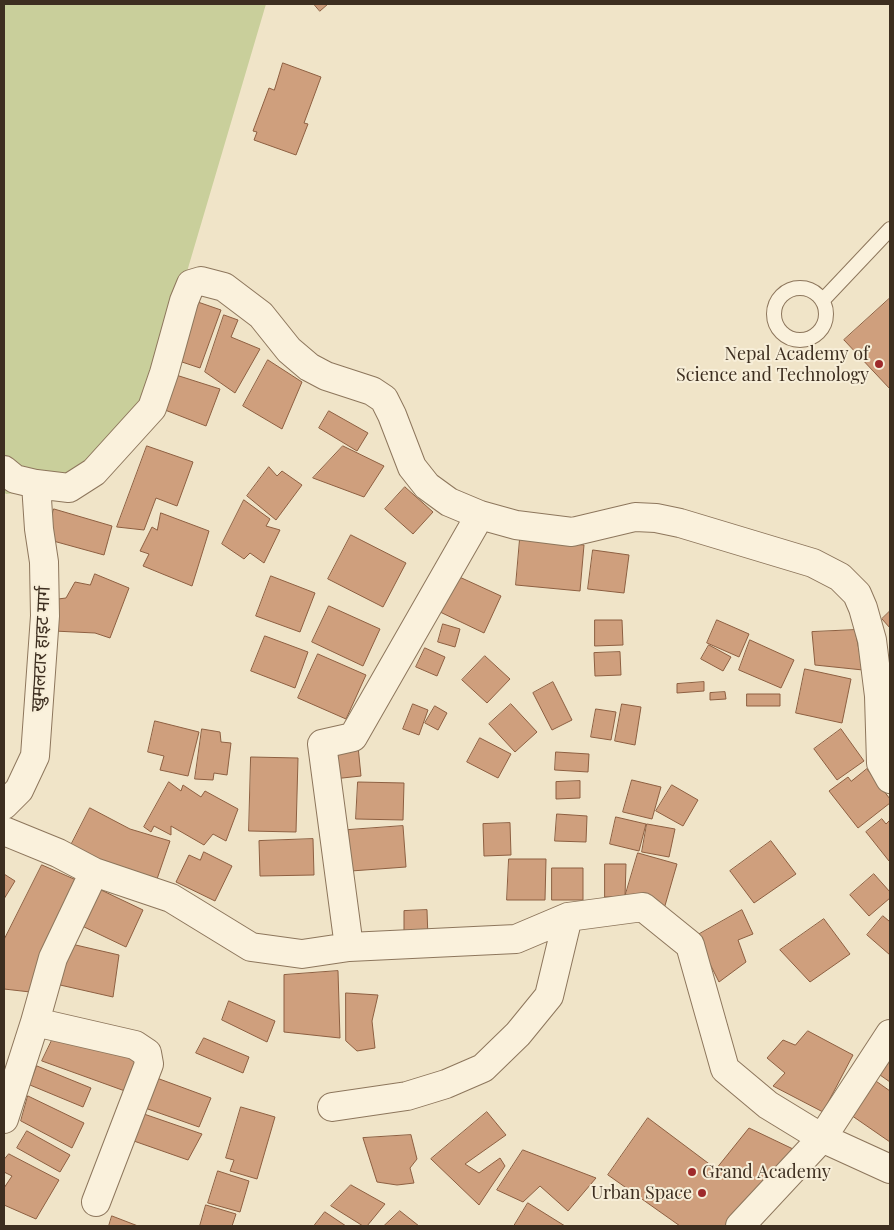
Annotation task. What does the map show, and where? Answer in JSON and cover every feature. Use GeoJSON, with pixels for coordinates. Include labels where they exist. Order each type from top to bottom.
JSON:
{"type":"FeatureCollection","features":[{"type":"Feature","properties":{"kind":"street"},"geometry":{"type":"LineString","coordinates":[[4,470],[15,479],[69,488],[94,472],[152,408],[184,301],[191,284],[201,281],[224,287],[261,315],[289,350],[310,367],[326,376],[372,391],[384,399],[412,467],[427,486],[449,502],[480,515],[516,525],[572,532],[635,517],[656,518],[813,563],[840,577],[857,594],[872,640],[879,696],[880,763],[890,779]]}},
{"type":"Feature","properties":{"kind":"street","name":"खुमलटार हाइट मार्ग"},"geometry":{"type":"LineString","coordinates":[[4,805],[19,790],[35,756],[45,616],[44,562],[39,529],[36,484]]}},
{"type":"Feature","properties":{"kind":"street"},"geometry":{"type":"LineString","coordinates":[[349,947],[322,744],[353,736],[480,515]]}},
{"type":"Feature","properties":{"kind":"street"},"geometry":{"type":"LineString","coordinates":[[4,831],[58,853],[94,872],[171,898],[251,948],[302,954],[349,947],[516,940],[568,917],[643,908],[690,945],[725,1069],[768,1105],[822,1138],[890,1169]]}},
{"type":"Feature","properties":{"kind":"street"},"geometry":{"type":"LineString","coordinates":[[4,1119],[53,958],[94,872]]}},
{"type":"Feature","properties":{"kind":"street"},"geometry":{"type":"LineString","coordinates":[[332,1107],[407,1096],[446,1084],[483,1068],[518,1034],[549,996],[568,917]]}},
{"type":"Feature","properties":{"kind":"street"},"geometry":{"type":"LineString","coordinates":[[35,1022],[135,1045],[147,1053],[149,1064],[96,1202]]}},
{"type":"Feature","properties":{"kind":"street"},"geometry":{"type":"LineString","coordinates":[[740,1226],[822,1138],[890,1034]]}},
{"type":"Feature","properties":{"kind":"lane"},"geometry":{"type":"LineString","coordinates":[[823,300],[890,229]]}},
{"type":"Feature","properties":{"kind":"green space"},"geometry":{"type":"Polygon","coordinates":[[[4,4],[266,4],[186,275],[154,401],[68,488],[6,494],[4,492],[4,4]]]}},
{"type":"Feature","properties":{"kind":"building"},"geometry":{"type":"Polygon","coordinates":[[[314,4],[328,4],[320,11],[314,4]]]}},
{"type":"Feature","properties":{"kind":"building"},"geometry":{"type":"Polygon","coordinates":[[[283,63],[321,77],[304,123],[308,124],[296,155],[254,140],[257,132],[253,131],[269,88],[274,90],[283,63]]]}},
{"type":"Feature","properties":{"kind":"building","name":"Nepal Academy of Science and Technology"},"geometry":{"type":"Polygon","coordinates":[[[890,298],[890,389],[844,340],[890,298]]]}},
{"type":"Feature","properties":{"kind":"building"},"geometry":{"type":"Polygon","coordinates":[[[192,300],[221,310],[200,368],[173,359],[192,300]]]}},
{"type":"Feature","properties":{"kind":"building"},"geometry":{"type":"Polygon","coordinates":[[[224,315],[238,320],[231,337],[260,349],[235,393],[205,372],[224,315]]]}},
{"type":"Feature","properties":{"kind":"building"},"geometry":{"type":"Polygon","coordinates":[[[268,360],[302,382],[282,429],[243,406],[268,360]]]}},
{"type":"Feature","properties":{"kind":"building"},"geometry":{"type":"Polygon","coordinates":[[[176,375],[220,389],[206,426],[165,410],[176,375]]]}},
{"type":"Feature","properties":{"kind":"building"},"geometry":{"type":"Polygon","coordinates":[[[329,411],[368,433],[357,451],[319,428],[329,411]]]}},
{"type":"Feature","properties":{"kind":"building"},"geometry":{"type":"Polygon","coordinates":[[[147,446],[193,462],[177,506],[156,498],[144,530],[117,527],[147,446]]]}},
{"type":"Feature","properties":{"kind":"building"},"geometry":{"type":"Polygon","coordinates":[[[343,446],[384,466],[364,497],[313,478],[343,446]]]}},
{"type":"Feature","properties":{"kind":"building"},"geometry":{"type":"Polygon","coordinates":[[[269,467],[277,476],[282,471],[302,485],[276,520],[247,496],[269,467]]]}},
{"type":"Feature","properties":{"kind":"building"},"geometry":{"type":"Polygon","coordinates":[[[405,487],[433,512],[413,534],[385,509],[405,487]]]}},
{"type":"Feature","properties":{"kind":"building"},"geometry":{"type":"Polygon","coordinates":[[[244,500],[270,519],[266,526],[280,530],[264,563],[250,553],[244,559],[222,544],[244,500]]]}},
{"type":"Feature","properties":{"kind":"building"},"geometry":{"type":"Polygon","coordinates":[[[54,509],[112,526],[104,555],[46,539],[54,509]]]}},
{"type":"Feature","properties":{"kind":"building"},"geometry":{"type":"Polygon","coordinates":[[[161,513],[209,531],[192,586],[143,566],[149,554],[140,551],[152,527],[157,530],[161,513]]]}},
{"type":"Feature","properties":{"kind":"building"},"geometry":{"type":"Polygon","coordinates":[[[351,535],[406,563],[383,607],[328,579],[351,535]]]}},
{"type":"Feature","properties":{"kind":"building"},"geometry":{"type":"Polygon","coordinates":[[[520,539],[584,545],[580,591],[516,585],[520,539]]]}},
{"type":"Feature","properties":{"kind":"building"},"geometry":{"type":"Polygon","coordinates":[[[593,550],[629,555],[624,593],[588,589],[593,550]]]}},
{"type":"Feature","properties":{"kind":"building"},"geometry":{"type":"Polygon","coordinates":[[[95,574],[129,588],[110,638],[95,633],[54,631],[58,599],[66,598],[75,582],[90,585],[95,574]]]}},
{"type":"Feature","properties":{"kind":"building"},"geometry":{"type":"Polygon","coordinates":[[[455,575],[501,596],[484,633],[438,611],[455,575]]]}},
{"type":"Feature","properties":{"kind":"building"},"geometry":{"type":"Polygon","coordinates":[[[271,576],[315,593],[300,632],[256,616],[271,576]]]}},
{"type":"Feature","properties":{"kind":"building"},"geometry":{"type":"Polygon","coordinates":[[[329,606],[380,629],[363,666],[312,642],[329,606]]]}},
{"type":"Feature","properties":{"kind":"building"},"geometry":{"type":"Polygon","coordinates":[[[890,611],[890,628],[882,619],[890,611]]]}},
{"type":"Feature","properties":{"kind":"building"},"geometry":{"type":"Polygon","coordinates":[[[595,620],[622,620],[623,645],[595,646],[595,620]]]}},
{"type":"Feature","properties":{"kind":"building"},"geometry":{"type":"Polygon","coordinates":[[[717,620],[749,634],[739,657],[707,643],[717,620]]]}},
{"type":"Feature","properties":{"kind":"building"},"geometry":{"type":"Polygon","coordinates":[[[443,624],[460,629],[455,647],[438,642],[443,624]]]}},
{"type":"Feature","properties":{"kind":"building"},"geometry":{"type":"Polygon","coordinates":[[[855,630],[863,670],[815,665],[812,632],[855,630]]]}},
{"type":"Feature","properties":{"kind":"building"},"geometry":{"type":"Polygon","coordinates":[[[265,636],[308,652],[295,688],[251,671],[265,636]]]}},
{"type":"Feature","properties":{"kind":"building"},"geometry":{"type":"Polygon","coordinates":[[[750,640],[794,660],[781,688],[739,670],[750,640]]]}},
{"type":"Feature","properties":{"kind":"building"},"geometry":{"type":"Polygon","coordinates":[[[709,645],[731,657],[723,671],[701,659],[709,645]]]}},
{"type":"Feature","properties":{"kind":"building"},"geometry":{"type":"Polygon","coordinates":[[[425,648],[445,657],[437,676],[416,667],[425,648]]]}},
{"type":"Feature","properties":{"kind":"building"},"geometry":{"type":"Polygon","coordinates":[[[620,652],[621,675],[595,676],[594,653],[620,652]]]}},
{"type":"Feature","properties":{"kind":"building"},"geometry":{"type":"Polygon","coordinates":[[[318,654],[366,675],[346,719],[298,698],[318,654]]]}},
{"type":"Feature","properties":{"kind":"building"},"geometry":{"type":"Polygon","coordinates":[[[485,656],[510,679],[487,703],[462,680],[485,656]]]}},
{"type":"Feature","properties":{"kind":"building"},"geometry":{"type":"Polygon","coordinates":[[[805,669],[851,679],[842,723],[796,713],[805,669]]]}},
{"type":"Feature","properties":{"kind":"building"},"geometry":{"type":"Polygon","coordinates":[[[553,682],[572,720],[552,730],[533,693],[553,682]]]}},
{"type":"Feature","properties":{"kind":"building"},"geometry":{"type":"Polygon","coordinates":[[[704,682],[704,691],[677,693],[677,684],[704,682]]]}},
{"type":"Feature","properties":{"kind":"building"},"geometry":{"type":"Polygon","coordinates":[[[725,692],[726,699],[710,700],[710,693],[725,692]]]}},
{"type":"Feature","properties":{"kind":"building"},"geometry":{"type":"Polygon","coordinates":[[[747,694],[780,694],[780,706],[747,706],[747,694]]]}},
{"type":"Feature","properties":{"kind":"building"},"geometry":{"type":"Polygon","coordinates":[[[413,704],[428,710],[419,735],[403,729],[413,704]]]}},
{"type":"Feature","properties":{"kind":"building"},"geometry":{"type":"Polygon","coordinates":[[[511,704],[537,732],[515,752],[489,724],[511,704]]]}},
{"type":"Feature","properties":{"kind":"building"},"geometry":{"type":"Polygon","coordinates":[[[622,704],[641,707],[635,745],[615,741],[622,704]]]}},
{"type":"Feature","properties":{"kind":"building"},"geometry":{"type":"Polygon","coordinates":[[[435,706],[447,713],[438,730],[425,723],[435,706]]]}},
{"type":"Feature","properties":{"kind":"building"},"geometry":{"type":"Polygon","coordinates":[[[596,709],[616,712],[611,740],[591,737],[596,709]]]}},
{"type":"Feature","properties":{"kind":"building"},"geometry":{"type":"Polygon","coordinates":[[[155,721],[199,732],[188,776],[160,770],[164,756],[148,752],[155,721]]]}},
{"type":"Feature","properties":{"kind":"building"},"geometry":{"type":"Polygon","coordinates":[[[202,729],[220,732],[221,742],[231,743],[227,775],[214,773],[213,780],[195,779],[202,729]]]}},
{"type":"Feature","properties":{"kind":"building"},"geometry":{"type":"Polygon","coordinates":[[[841,729],[864,761],[837,780],[814,749],[841,729]]]}},
{"type":"Feature","properties":{"kind":"building"},"geometry":{"type":"Polygon","coordinates":[[[480,738],[511,754],[498,778],[467,762],[480,738]]]}},
{"type":"Feature","properties":{"kind":"building"},"geometry":{"type":"Polygon","coordinates":[[[358,746],[361,776],[333,779],[329,750],[358,746]]]}},
{"type":"Feature","properties":{"kind":"building"},"geometry":{"type":"Polygon","coordinates":[[[556,752],[589,754],[588,772],[555,770],[556,752]]]}},
{"type":"Feature","properties":{"kind":"building"},"geometry":{"type":"Polygon","coordinates":[[[251,757],[298,758],[296,832],[249,831],[251,757]]]}},
{"type":"Feature","properties":{"kind":"building"},"geometry":{"type":"Polygon","coordinates":[[[867,769],[890,799],[890,803],[858,828],[829,791],[848,777],[851,781],[867,769]]]}},
{"type":"Feature","properties":{"kind":"building"},"geometry":{"type":"Polygon","coordinates":[[[632,780],[661,787],[652,819],[623,812],[632,780]]]}},
{"type":"Feature","properties":{"kind":"building"},"geometry":{"type":"Polygon","coordinates":[[[580,781],[580,798],[556,799],[556,782],[580,781]]]}},
{"type":"Feature","properties":{"kind":"building"},"geometry":{"type":"Polygon","coordinates":[[[169,782],[181,791],[183,785],[201,797],[205,791],[238,809],[226,841],[213,834],[204,845],[171,826],[171,835],[154,826],[151,832],[144,827],[169,782]]]}},
{"type":"Feature","properties":{"kind":"building"},"geometry":{"type":"Polygon","coordinates":[[[358,782],[404,783],[403,820],[356,819],[358,782]]]}},
{"type":"Feature","properties":{"kind":"building"},"geometry":{"type":"Polygon","coordinates":[[[672,785],[698,800],[683,826],[656,811],[672,785]]]}},
{"type":"Feature","properties":{"kind":"building"},"geometry":{"type":"Polygon","coordinates":[[[90,808],[130,829],[170,841],[157,879],[115,869],[68,851],[90,808]]]}},
{"type":"Feature","properties":{"kind":"building"},"geometry":{"type":"Polygon","coordinates":[[[557,814],[587,816],[586,842],[555,841],[557,814]]]}},
{"type":"Feature","properties":{"kind":"building"},"geometry":{"type":"Polygon","coordinates":[[[616,817],[646,824],[639,851],[610,844],[616,817]]]}},
{"type":"Feature","properties":{"kind":"building"},"geometry":{"type":"Polygon","coordinates":[[[882,819],[886,824],[890,820],[889,861],[866,832],[882,819]]]}},
{"type":"Feature","properties":{"kind":"building"},"geometry":{"type":"Polygon","coordinates":[[[510,823],[511,855],[484,856],[483,824],[510,823]]]}},
{"type":"Feature","properties":{"kind":"building"},"geometry":{"type":"Polygon","coordinates":[[[647,824],[675,829],[669,857],[642,852],[647,824]]]}},
{"type":"Feature","properties":{"kind":"building"},"geometry":{"type":"Polygon","coordinates":[[[403,826],[406,867],[351,871],[348,830],[403,826]]]}},
{"type":"Feature","properties":{"kind":"building"},"geometry":{"type":"Polygon","coordinates":[[[313,839],[314,875],[260,876],[259,841],[313,839]]]}},
{"type":"Feature","properties":{"kind":"building"},"geometry":{"type":"Polygon","coordinates":[[[771,841],[796,874],[754,903],[730,871],[771,841]]]}},
{"type":"Feature","properties":{"kind":"building"},"geometry":{"type":"Polygon","coordinates":[[[204,852],[232,866],[215,901],[176,882],[189,855],[200,860],[204,852]]]}},
{"type":"Feature","properties":{"kind":"building"},"geometry":{"type":"Polygon","coordinates":[[[638,853],[677,864],[664,909],[625,897],[638,853]]]}},
{"type":"Feature","properties":{"kind":"building"},"geometry":{"type":"Polygon","coordinates":[[[509,859],[546,859],[545,900],[507,900],[509,859]]]}},
{"type":"Feature","properties":{"kind":"building"},"geometry":{"type":"Polygon","coordinates":[[[605,864],[626,864],[625,897],[605,897],[605,864]]]}},
{"type":"Feature","properties":{"kind":"building"},"geometry":{"type":"Polygon","coordinates":[[[42,865],[83,883],[39,993],[4,989],[4,940],[42,865]]]}},
{"type":"Feature","properties":{"kind":"building"},"geometry":{"type":"Polygon","coordinates":[[[552,868],[583,868],[583,900],[552,900],[552,868]]]}},
{"type":"Feature","properties":{"kind":"building"},"geometry":{"type":"Polygon","coordinates":[[[4,874],[15,881],[4,899],[4,874]]]}},
{"type":"Feature","properties":{"kind":"building"},"geometry":{"type":"Polygon","coordinates":[[[874,874],[890,892],[890,898],[869,916],[850,895],[874,874]]]}},
{"type":"Feature","properties":{"kind":"building"},"geometry":{"type":"Polygon","coordinates":[[[99,889],[143,910],[126,947],[80,925],[99,889]]]}},
{"type":"Feature","properties":{"kind":"building"},"geometry":{"type":"Polygon","coordinates":[[[427,910],[428,939],[404,940],[404,911],[427,910]]]}},
{"type":"Feature","properties":{"kind":"building"},"geometry":{"type":"Polygon","coordinates":[[[742,910],[753,934],[738,940],[746,962],[719,982],[696,936],[742,910]]]}},
{"type":"Feature","properties":{"kind":"building"},"geometry":{"type":"Polygon","coordinates":[[[883,916],[889,921],[890,919],[890,955],[867,935],[883,916]]]}},
{"type":"Feature","properties":{"kind":"building"},"geometry":{"type":"Polygon","coordinates":[[[824,919],[850,954],[810,982],[780,950],[824,919]]]}},
{"type":"Feature","properties":{"kind":"building"},"geometry":{"type":"Polygon","coordinates":[[[67,943],[119,955],[113,997],[60,985],[67,943]]]}},
{"type":"Feature","properties":{"kind":"building"},"geometry":{"type":"Polygon","coordinates":[[[338,971],[340,1038],[284,1032],[284,975],[338,971]]]}},
{"type":"Feature","properties":{"kind":"building"},"geometry":{"type":"Polygon","coordinates":[[[346,993],[378,995],[372,1021],[375,1048],[357,1051],[346,1041],[346,993]]]}},
{"type":"Feature","properties":{"kind":"building"},"geometry":{"type":"Polygon","coordinates":[[[229,1001],[275,1021],[267,1042],[222,1020],[229,1001]]]}},
{"type":"Feature","properties":{"kind":"building"},"geometry":{"type":"Polygon","coordinates":[[[808,1031],[853,1055],[823,1112],[773,1086],[785,1073],[767,1058],[783,1040],[795,1045],[808,1031]]]}},
{"type":"Feature","properties":{"kind":"building"},"geometry":{"type":"Polygon","coordinates":[[[56,1032],[142,1062],[136,1095],[42,1061],[56,1032]]]}},
{"type":"Feature","properties":{"kind":"building"},"geometry":{"type":"Polygon","coordinates":[[[204,1038],[249,1057],[243,1073],[196,1053],[204,1038]]]}},
{"type":"Feature","properties":{"kind":"building"},"geometry":{"type":"Polygon","coordinates":[[[890,1061],[890,1082],[880,1075],[890,1061]]]}},
{"type":"Feature","properties":{"kind":"building"},"geometry":{"type":"Polygon","coordinates":[[[37,1066],[91,1088],[83,1107],[30,1085],[37,1066]]]}},
{"type":"Feature","properties":{"kind":"building"},"geometry":{"type":"Polygon","coordinates":[[[154,1077],[211,1098],[199,1127],[145,1108],[154,1077]]]}},
{"type":"Feature","properties":{"kind":"building"},"geometry":{"type":"Polygon","coordinates":[[[873,1079],[890,1091],[890,1142],[848,1113],[873,1079]]]}},
{"type":"Feature","properties":{"kind":"building"},"geometry":{"type":"Polygon","coordinates":[[[28,1096],[84,1123],[72,1148],[21,1121],[28,1096]]]}},
{"type":"Feature","properties":{"kind":"building"},"geometry":{"type":"Polygon","coordinates":[[[241,1107],[275,1117],[257,1179],[230,1171],[234,1160],[226,1158],[241,1107]]]}},
{"type":"Feature","properties":{"kind":"building"},"geometry":{"type":"Polygon","coordinates":[[[487,1112],[506,1135],[465,1164],[479,1173],[500,1158],[505,1166],[479,1205],[431,1159],[487,1112]]]}},
{"type":"Feature","properties":{"kind":"building"},"geometry":{"type":"Polygon","coordinates":[[[141,1113],[202,1134],[188,1160],[131,1140],[141,1113]]]}},
{"type":"Feature","properties":{"kind":"building","name":"Grand Academy"},"geometry":{"type":"Polygon","coordinates":[[[648,1118],[716,1169],[749,1128],[793,1149],[729,1226],[680,1226],[608,1175],[648,1118]]]}},
{"type":"Feature","properties":{"kind":"building"},"geometry":{"type":"Polygon","coordinates":[[[27,1131],[70,1155],[60,1172],[17,1148],[27,1131]]]}},
{"type":"Feature","properties":{"kind":"building"},"geometry":{"type":"Polygon","coordinates":[[[411,1135],[417,1159],[410,1168],[414,1183],[397,1185],[377,1182],[363,1138],[411,1135]]]}},
{"type":"Feature","properties":{"kind":"building"},"geometry":{"type":"Polygon","coordinates":[[[523,1150],[596,1178],[568,1211],[540,1186],[523,1202],[497,1190],[523,1150]]]}},
{"type":"Feature","properties":{"kind":"building"},"geometry":{"type":"Polygon","coordinates":[[[9,1154],[59,1180],[36,1219],[4,1205],[4,1188],[12,1176],[4,1172],[4,1160],[9,1154]]]}},
{"type":"Feature","properties":{"kind":"building"},"geometry":{"type":"Polygon","coordinates":[[[218,1171],[249,1181],[240,1212],[208,1203],[218,1171]]]}},
{"type":"Feature","properties":{"kind":"building"},"geometry":{"type":"Polygon","coordinates":[[[351,1185],[385,1204],[367,1226],[363,1226],[331,1206],[351,1185]]]}},
{"type":"Feature","properties":{"kind":"building"},"geometry":{"type":"Polygon","coordinates":[[[528,1203],[565,1226],[514,1226],[528,1203]]]}},
{"type":"Feature","properties":{"kind":"building"},"geometry":{"type":"Polygon","coordinates":[[[206,1205],[236,1214],[232,1226],[200,1226],[206,1205]]]}},
{"type":"Feature","properties":{"kind":"building"},"geometry":{"type":"Polygon","coordinates":[[[400,1211],[419,1226],[384,1226],[400,1211]]]}},
{"type":"Feature","properties":{"kind":"building"},"geometry":{"type":"Polygon","coordinates":[[[325,1212],[346,1226],[314,1226],[325,1212]]]}},
{"type":"Feature","properties":{"kind":"building"},"geometry":{"type":"Polygon","coordinates":[[[112,1216],[138,1226],[109,1226],[112,1216]]]}},
{"type":"Feature","properties":{"kind":"place","name":"Nepal Academy of Science and Technology"},"geometry":{"type":"Point","coordinates":[879,364]}},
{"type":"Feature","properties":{"kind":"place","name":"Grand Academy"},"geometry":{"type":"Point","coordinates":[692,1172]}},
{"type":"Feature","properties":{"kind":"place","name":"Urban Space"},"geometry":{"type":"Point","coordinates":[702,1193]}}]}
